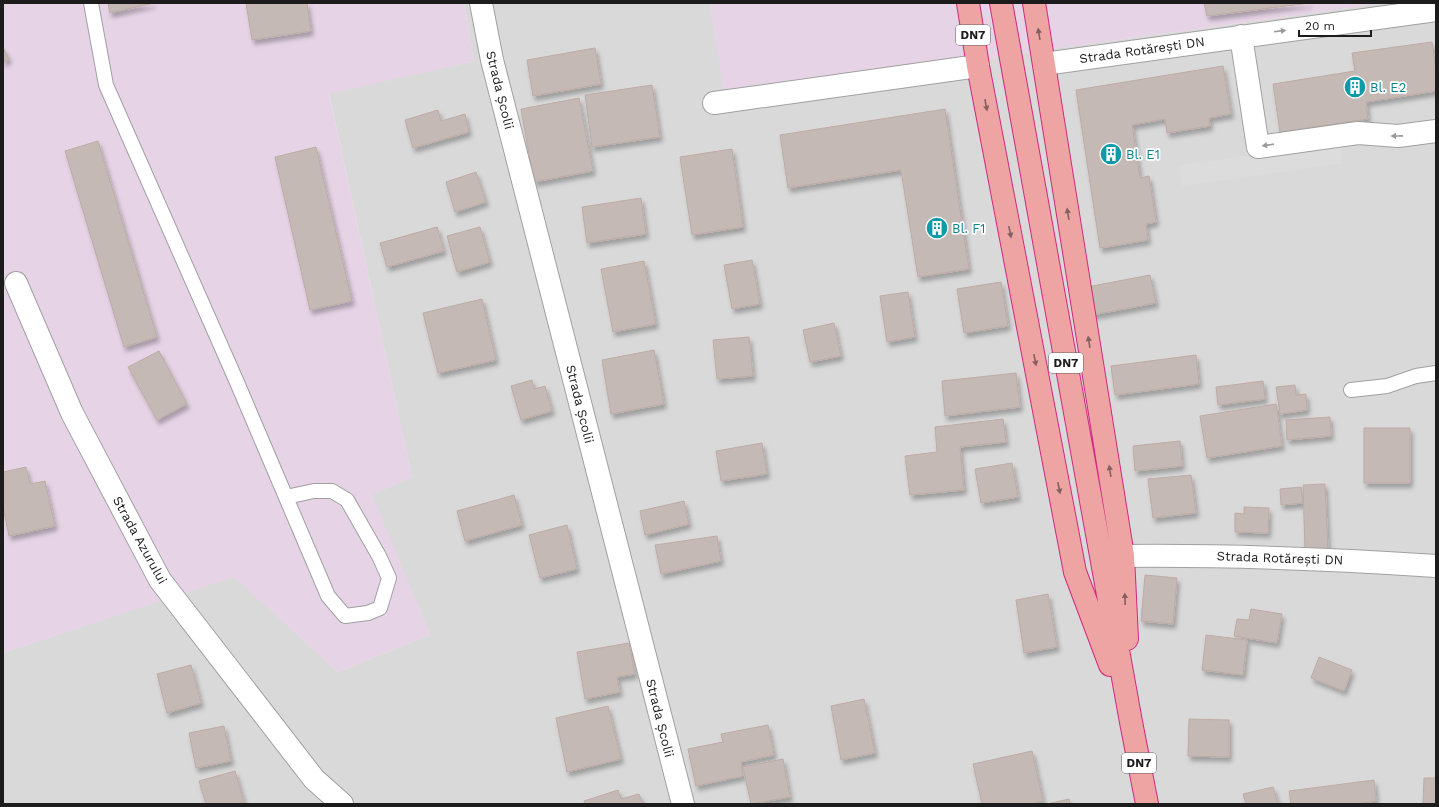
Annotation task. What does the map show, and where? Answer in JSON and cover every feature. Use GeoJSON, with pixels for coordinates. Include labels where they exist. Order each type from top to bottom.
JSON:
{"type":"FeatureCollection","features":[{"type":"Feature","properties":{"kind":"highway","name":"DN7"},"geometry":{"type":"LineString","coordinates":[[968,3],[978,66],[1076,572],[1130,722]]}},
{"type":"Feature","properties":{"kind":"highway","name":"DN7"},"geometry":{"type":"LineString","coordinates":[[1001,3],[1130,722],[1147,804]]}},
{"type":"Feature","properties":{"kind":"highway","name":"DN7"},"geometry":{"type":"LineString","coordinates":[[1034,3],[1123,556],[1130,722]]}},
{"type":"Feature","properties":{"kind":"street","name":"Strada Școlii"},"geometry":{"type":"LineString","coordinates":[[481,3],[492,60],[683,804]]}},
{"type":"Feature","properties":{"kind":"street","name":"Strada Rotărești DN"},"geometry":{"type":"LineString","coordinates":[[1044,64],[1436,10]]}},
{"type":"Feature","properties":{"kind":"street"},"geometry":{"type":"LineString","coordinates":[[1241,36],[1258,147],[1358,133],[1398,136],[1436,130]]}},
{"type":"Feature","properties":{"kind":"street"},"geometry":{"type":"LineString","coordinates":[[714,103],[978,66]]}},
{"type":"Feature","properties":{"kind":"street","name":"Strada Azurului"},"geometry":{"type":"LineString","coordinates":[[16,283],[72,413],[160,580],[314,779],[342,804]]}},
{"type":"Feature","properties":{"kind":"street","name":"Strada Rotărești DN"},"geometry":{"type":"LineString","coordinates":[[1123,556],[1191,556],[1332,560],[1436,566]]}},
{"type":"Feature","properties":{"kind":"lane"},"geometry":{"type":"LineString","coordinates":[[91,3],[106,85],[328,596],[345,616],[368,613],[380,608],[389,578],[379,556],[347,500],[332,491],[314,491],[286,497]]}},
{"type":"Feature","properties":{"kind":"lane"},"geometry":{"type":"LineString","coordinates":[[1351,390],[1387,386],[1416,376],[1436,373]]}},
{"type":"Feature","properties":{"kind":"shaded area"},"geometry":{"type":"Polygon","coordinates":[[[3,3],[464,3],[474,61],[329,94],[412,477],[372,495],[430,635],[338,672],[234,577],[3,653],[3,3]]]}},
{"type":"Feature","properties":{"kind":"shaded area"},"geometry":{"type":"Polygon","coordinates":[[[464,3],[710,3],[725,95],[1384,3],[1436,3],[1436,804],[3,804],[3,653],[234,576],[338,672],[430,635],[371,495],[412,477],[329,93],[474,61],[464,3]]]}},
{"type":"Feature","properties":{"kind":"shaded area"},"geometry":{"type":"Polygon","coordinates":[[[710,3],[1384,3],[724,95],[710,3]]]}},
{"type":"Feature","properties":{"kind":"shaded area"},"geometry":{"type":"Polygon","coordinates":[[[1340,141],[1343,163],[1182,186],[1178,166],[1340,141]]]}},
{"type":"Feature","properties":{"kind":"building"},"geometry":{"type":"Polygon","coordinates":[[[108,3],[154,3],[110,13],[108,3]]]}},
{"type":"Feature","properties":{"kind":"building"},"geometry":{"type":"Polygon","coordinates":[[[246,3],[307,3],[311,31],[252,40],[246,3]]]}},
{"type":"Feature","properties":{"kind":"building"},"geometry":{"type":"Polygon","coordinates":[[[1204,3],[1310,3],[1207,16],[1204,3]]]}},
{"type":"Feature","properties":{"kind":"building","name":"Bl. E2"},"geometry":{"type":"Polygon","coordinates":[[[1432,42],[1436,71],[1436,91],[1366,102],[1368,119],[1280,132],[1273,84],[1355,71],[1352,53],[1432,42]]]}},
{"type":"Feature","properties":{"kind":"building"},"geometry":{"type":"Polygon","coordinates":[[[3,47],[9,59],[3,62],[3,47]]]}},
{"type":"Feature","properties":{"kind":"building"},"geometry":{"type":"Polygon","coordinates":[[[595,48],[601,84],[533,96],[527,60],[595,48]]]}},
{"type":"Feature","properties":{"kind":"building","name":"Bl. E1"},"geometry":{"type":"Polygon","coordinates":[[[1223,66],[1231,114],[1209,118],[1210,126],[1167,133],[1165,119],[1132,125],[1140,178],[1149,176],[1156,222],[1146,224],[1148,240],[1100,248],[1076,90],[1223,66]]]}},
{"type":"Feature","properties":{"kind":"building"},"geometry":{"type":"Polygon","coordinates":[[[652,85],[660,137],[592,147],[585,95],[652,85]]]}},
{"type":"Feature","properties":{"kind":"building"},"geometry":{"type":"Polygon","coordinates":[[[579,98],[593,171],[534,182],[521,109],[579,98]]]}},
{"type":"Feature","properties":{"kind":"building","name":"Bl. F1"},"geometry":{"type":"Polygon","coordinates":[[[945,109],[969,269],[918,277],[901,170],[788,188],[780,135],[945,109]]]}},
{"type":"Feature","properties":{"kind":"building"},"geometry":{"type":"Polygon","coordinates":[[[438,110],[441,121],[465,114],[469,132],[413,148],[405,120],[438,110]]]}},
{"type":"Feature","properties":{"kind":"building"},"geometry":{"type":"Polygon","coordinates":[[[98,141],[157,337],[124,347],[65,151],[98,141]]]}},
{"type":"Feature","properties":{"kind":"building"},"geometry":{"type":"Polygon","coordinates":[[[316,147],[352,301],[310,310],[275,157],[316,147]]]}},
{"type":"Feature","properties":{"kind":"building"},"geometry":{"type":"Polygon","coordinates":[[[732,149],[743,227],[692,235],[680,157],[732,149]]]}},
{"type":"Feature","properties":{"kind":"building"},"geometry":{"type":"Polygon","coordinates":[[[476,172],[486,202],[455,212],[446,182],[476,172]]]}},
{"type":"Feature","properties":{"kind":"building"},"geometry":{"type":"Polygon","coordinates":[[[641,198],[646,234],[587,243],[582,207],[641,198]]]}},
{"type":"Feature","properties":{"kind":"building"},"geometry":{"type":"Polygon","coordinates":[[[437,227],[444,251],[387,267],[380,243],[437,227]]]}},
{"type":"Feature","properties":{"kind":"building"},"geometry":{"type":"Polygon","coordinates":[[[480,227],[490,262],[457,272],[447,236],[480,227]]]}},
{"type":"Feature","properties":{"kind":"building"},"geometry":{"type":"Polygon","coordinates":[[[752,260],[760,304],[732,309],[724,265],[752,260]]]}},
{"type":"Feature","properties":{"kind":"building"},"geometry":{"type":"Polygon","coordinates":[[[644,261],[656,324],[613,332],[601,269],[644,261]]]}},
{"type":"Feature","properties":{"kind":"building"},"geometry":{"type":"Polygon","coordinates":[[[1150,275],[1156,303],[1092,315],[1087,287],[1150,275]]]}},
{"type":"Feature","properties":{"kind":"building"},"geometry":{"type":"Polygon","coordinates":[[[1001,282],[1008,326],[964,333],[957,289],[1001,282]]]}},
{"type":"Feature","properties":{"kind":"building"},"geometry":{"type":"Polygon","coordinates":[[[908,292],[915,337],[887,342],[880,296],[908,292]]]}},
{"type":"Feature","properties":{"kind":"building"},"geometry":{"type":"Polygon","coordinates":[[[482,299],[496,360],[438,373],[423,313],[482,299]]]}},
{"type":"Feature","properties":{"kind":"building"},"geometry":{"type":"Polygon","coordinates":[[[834,323],[841,356],[810,362],[803,330],[834,323]]]}},
{"type":"Feature","properties":{"kind":"building"},"geometry":{"type":"Polygon","coordinates":[[[749,337],[753,376],[717,379],[713,340],[749,337]]]}},
{"type":"Feature","properties":{"kind":"building"},"geometry":{"type":"Polygon","coordinates":[[[654,350],[664,404],[611,414],[602,360],[654,350]]]}},
{"type":"Feature","properties":{"kind":"building"},"geometry":{"type":"Polygon","coordinates":[[[159,351],[187,404],[157,420],[128,367],[159,351]]]}},
{"type":"Feature","properties":{"kind":"building"},"geometry":{"type":"Polygon","coordinates":[[[1196,355],[1199,384],[1115,395],[1111,366],[1196,355]]]}},
{"type":"Feature","properties":{"kind":"building"},"geometry":{"type":"Polygon","coordinates":[[[1016,373],[1020,407],[945,416],[942,381],[1016,373]]]}},
{"type":"Feature","properties":{"kind":"building"},"geometry":{"type":"Polygon","coordinates":[[[532,380],[534,389],[545,386],[552,411],[521,420],[511,386],[532,380]]]}},
{"type":"Feature","properties":{"kind":"building"},"geometry":{"type":"Polygon","coordinates":[[[1263,381],[1265,399],[1218,405],[1216,387],[1263,381]]]}},
{"type":"Feature","properties":{"kind":"building"},"geometry":{"type":"Polygon","coordinates":[[[1295,385],[1296,395],[1306,394],[1307,410],[1280,414],[1276,387],[1295,385]]]}},
{"type":"Feature","properties":{"kind":"building"},"geometry":{"type":"Polygon","coordinates":[[[1276,404],[1282,446],[1207,458],[1200,416],[1276,404]]]}},
{"type":"Feature","properties":{"kind":"building"},"geometry":{"type":"Polygon","coordinates":[[[1330,417],[1331,436],[1287,440],[1286,420],[1330,417]]]}},
{"type":"Feature","properties":{"kind":"building"},"geometry":{"type":"Polygon","coordinates":[[[1003,419],[1006,442],[960,447],[964,490],[910,495],[905,456],[937,452],[935,427],[1003,419]]]}},
{"type":"Feature","properties":{"kind":"building"},"geometry":{"type":"Polygon","coordinates":[[[1364,428],[1410,428],[1410,483],[1364,483],[1364,428]]]}},
{"type":"Feature","properties":{"kind":"building"},"geometry":{"type":"Polygon","coordinates":[[[1180,441],[1182,466],[1135,471],[1133,446],[1180,441]]]}},
{"type":"Feature","properties":{"kind":"building"},"geometry":{"type":"Polygon","coordinates":[[[762,443],[767,474],[721,481],[716,451],[762,443]]]}},
{"type":"Feature","properties":{"kind":"building"},"geometry":{"type":"Polygon","coordinates":[[[1012,463],[1018,497],[981,503],[975,469],[1012,463]]]}},
{"type":"Feature","properties":{"kind":"building"},"geometry":{"type":"Polygon","coordinates":[[[26,467],[30,484],[45,481],[55,526],[9,536],[3,507],[3,472],[26,467]]]}},
{"type":"Feature","properties":{"kind":"building"},"geometry":{"type":"Polygon","coordinates":[[[1191,475],[1196,513],[1153,518],[1148,479],[1191,475]]]}},
{"type":"Feature","properties":{"kind":"building"},"geometry":{"type":"Polygon","coordinates":[[[1325,484],[1328,549],[1305,551],[1303,485],[1325,484]]]}},
{"type":"Feature","properties":{"kind":"building"},"geometry":{"type":"Polygon","coordinates":[[[1301,487],[1303,503],[1281,505],[1280,489],[1301,487]]]}},
{"type":"Feature","properties":{"kind":"building"},"geometry":{"type":"Polygon","coordinates":[[[514,495],[522,525],[465,541],[457,511],[514,495]]]}},
{"type":"Feature","properties":{"kind":"building"},"geometry":{"type":"Polygon","coordinates":[[[684,501],[689,524],[645,535],[640,511],[684,501]]]}},
{"type":"Feature","properties":{"kind":"building"},"geometry":{"type":"Polygon","coordinates":[[[1244,507],[1269,508],[1268,533],[1235,532],[1235,513],[1244,514],[1244,507]]]}},
{"type":"Feature","properties":{"kind":"building"},"geometry":{"type":"Polygon","coordinates":[[[567,525],[577,569],[540,578],[529,535],[567,525]]]}},
{"type":"Feature","properties":{"kind":"building"},"geometry":{"type":"Polygon","coordinates":[[[717,536],[721,561],[661,574],[655,545],[717,536]]]}},
{"type":"Feature","properties":{"kind":"building"},"geometry":{"type":"Polygon","coordinates":[[[1145,575],[1177,578],[1173,624],[1141,621],[1145,575]]]}},
{"type":"Feature","properties":{"kind":"building"},"geometry":{"type":"Polygon","coordinates":[[[1048,594],[1057,647],[1024,653],[1016,600],[1048,594]]]}},
{"type":"Feature","properties":{"kind":"building"},"geometry":{"type":"Polygon","coordinates":[[[1251,609],[1282,614],[1277,643],[1234,636],[1237,619],[1249,620],[1251,609]]]}},
{"type":"Feature","properties":{"kind":"building"},"geometry":{"type":"Polygon","coordinates":[[[1206,635],[1247,640],[1243,675],[1202,670],[1206,635]]]}},
{"type":"Feature","properties":{"kind":"building"},"geometry":{"type":"Polygon","coordinates":[[[629,643],[635,674],[617,677],[620,692],[585,699],[577,652],[629,643]]]}},
{"type":"Feature","properties":{"kind":"building"},"geometry":{"type":"Polygon","coordinates":[[[1319,657],[1352,670],[1344,691],[1311,678],[1319,657]]]}},
{"type":"Feature","properties":{"kind":"building"},"geometry":{"type":"Polygon","coordinates":[[[191,665],[201,703],[167,713],[157,674],[191,665]]]}},
{"type":"Feature","properties":{"kind":"building"},"geometry":{"type":"Polygon","coordinates":[[[864,699],[875,753],[841,760],[831,706],[864,699]]]}},
{"type":"Feature","properties":{"kind":"building"},"geometry":{"type":"Polygon","coordinates":[[[608,706],[621,759],[567,772],[556,718],[608,706]]]}},
{"type":"Feature","properties":{"kind":"building"},"geometry":{"type":"Polygon","coordinates":[[[1189,719],[1229,720],[1229,757],[1188,756],[1189,719]]]}},
{"type":"Feature","properties":{"kind":"building"},"geometry":{"type":"Polygon","coordinates":[[[768,725],[774,755],[741,762],[743,776],[696,786],[688,749],[723,742],[721,734],[768,725]]]}},
{"type":"Feature","properties":{"kind":"building"},"geometry":{"type":"Polygon","coordinates":[[[224,726],[231,761],[196,768],[189,733],[224,726]]]}},
{"type":"Feature","properties":{"kind":"building"},"geometry":{"type":"Polygon","coordinates":[[[1032,751],[1043,801],[1030,804],[982,804],[973,764],[1032,751]]]}},
{"type":"Feature","properties":{"kind":"building"},"geometry":{"type":"Polygon","coordinates":[[[783,759],[790,797],[751,804],[743,767],[783,759]]]}},
{"type":"Feature","properties":{"kind":"building"},"geometry":{"type":"Polygon","coordinates":[[[235,771],[244,802],[236,804],[206,804],[199,781],[235,771]]]}},
{"type":"Feature","properties":{"kind":"building"},"geometry":{"type":"Polygon","coordinates":[[[1424,778],[1436,778],[1436,804],[1423,804],[1424,778]]]}},
{"type":"Feature","properties":{"kind":"building"},"geometry":{"type":"Polygon","coordinates":[[[1374,780],[1376,801],[1356,804],[1291,804],[1289,791],[1374,780]]]}},
{"type":"Feature","properties":{"kind":"building"},"geometry":{"type":"Polygon","coordinates":[[[1273,787],[1278,804],[1246,804],[1243,794],[1273,787]]]}},
{"type":"Feature","properties":{"kind":"building"},"geometry":{"type":"Polygon","coordinates":[[[618,790],[621,799],[639,794],[643,804],[585,804],[584,801],[618,790]]]}},
{"type":"Feature","properties":{"kind":"building"},"geometry":{"type":"Polygon","coordinates":[[[1069,799],[1070,804],[1047,804],[1069,799]]]}},
{"type":"Feature","properties":{"kind":"place","name":"Bl. E2"},"geometry":{"type":"Point","coordinates":[1355,87]}},
{"type":"Feature","properties":{"kind":"place","name":"Bl. E1"},"geometry":{"type":"Point","coordinates":[1111,154]}},
{"type":"Feature","properties":{"kind":"place","name":"Bl. F1"},"geometry":{"type":"Point","coordinates":[937,228]}}]}
